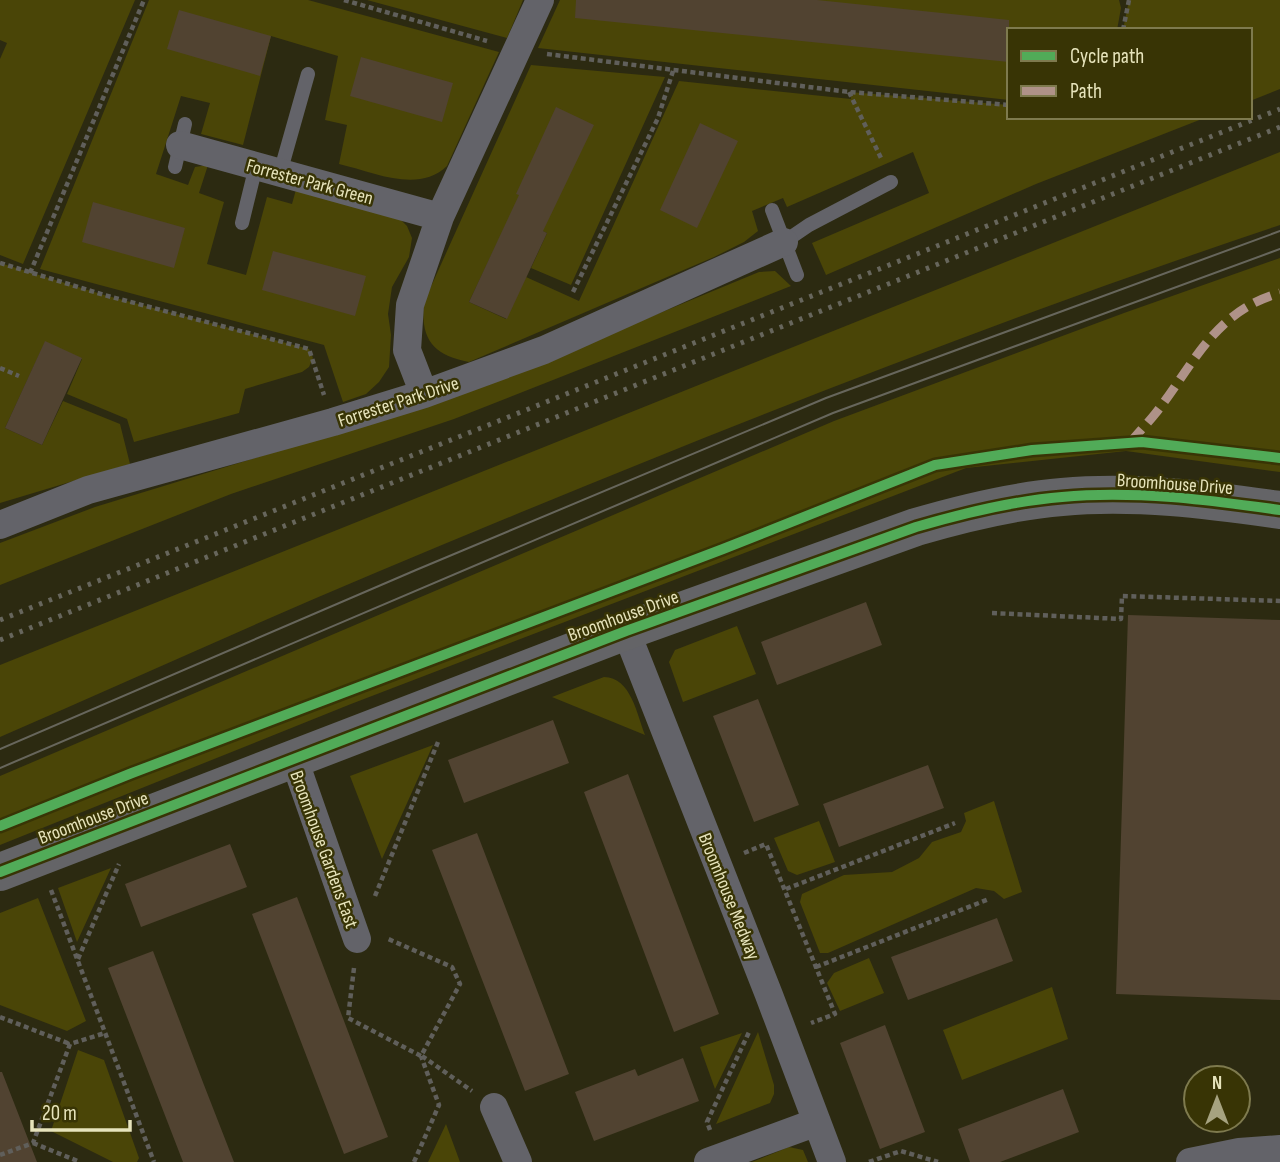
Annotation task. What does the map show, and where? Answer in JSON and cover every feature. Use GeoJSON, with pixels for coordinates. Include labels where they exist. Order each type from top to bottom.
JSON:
{"type":"FeatureCollection","features":[{"type":"Feature","properties":{"kind":"street"},"geometry":{"type":"LineString","coordinates":[[424,394],[407,350],[410,304],[440,217],[540,0]]}},
{"type":"Feature","properties":{"kind":"street","name":"Forrester Park Green"},"geometry":{"type":"LineString","coordinates":[[180,145],[440,217]]}},
{"type":"Feature","properties":{"kind":"street","name":"Forrester Park Drive"},"geometry":{"type":"LineString","coordinates":[[0,526],[88,490],[424,394],[544,350],[784,242]]}},
{"type":"Feature","properties":{"kind":"street","name":"Broomhouse Drive"},"geometry":{"type":"LineString","coordinates":[[0,872],[626,631],[916,527],[1000,505],[1063,497],[1135,495],[1280,510]]}},
{"type":"Feature","properties":{"kind":"street","name":"Broomhouse Medway"},"geometry":{"type":"LineString","coordinates":[[626,631],[832,1162]]}},
{"type":"Feature","properties":{"kind":"street","name":"Broomhouse Gardens East"},"geometry":{"type":"LineString","coordinates":[[293,759],[357,939]]}},
{"type":"Feature","properties":{"kind":"street"},"geometry":{"type":"LineString","coordinates":[[494,1107],[518,1162]]}},
{"type":"Feature","properties":{"kind":"street"},"geometry":{"type":"LineString","coordinates":[[714,1160],[817,1122]]}},
{"type":"Feature","properties":{"kind":"street"},"geometry":{"type":"LineString","coordinates":[[1190,1162],[1239,1152],[1280,1149]]}},
{"type":"Feature","properties":{"kind":"lane"},"geometry":{"type":"LineString","coordinates":[[242,223],[268,170],[308,74]]}},
{"type":"Feature","properties":{"kind":"lane"},"geometry":{"type":"LineString","coordinates":[[784,242],[809,225],[891,182]]}},
{"type":"Feature","properties":{"kind":"lane"},"geometry":{"type":"LineString","coordinates":[[772,210],[797,275]]}},
{"type":"Feature","properties":{"kind":"path"},"geometry":{"type":"LineString","coordinates":[[30,273],[144,0]]}},
{"type":"Feature","properties":{"kind":"path"},"geometry":{"type":"LineString","coordinates":[[344,0],[518,50],[849,92],[1007,105]]}},
{"type":"Feature","properties":{"kind":"path"},"geometry":{"type":"LineString","coordinates":[[1123,28],[1129,0]]}},
{"type":"Feature","properties":{"kind":"path"},"geometry":{"type":"LineString","coordinates":[[573,292],[658,118],[673,71]]}},
{"type":"Feature","properties":{"kind":"path"},"geometry":{"type":"LineString","coordinates":[[849,92],[891,182]]}},
{"type":"Feature","properties":{"kind":"path"},"geometry":{"type":"LineString","coordinates":[[0,263],[309,349],[333,422]]}},
{"type":"Feature","properties":{"kind":"path"},"geometry":{"type":"LineString","coordinates":[[0,368],[19,376]]}},
{"type":"Feature","properties":{"kind":"path"},"geometry":{"type":"LineString","coordinates":[[992,613],[1121,619],[1122,596],[1280,601]]}},
{"type":"Feature","properties":{"kind":"path"},"geometry":{"type":"LineString","coordinates":[[458,696],[357,939],[348,1018],[421,1056],[494,1107]]}},
{"type":"Feature","properties":{"kind":"path"},"geometry":{"type":"LineString","coordinates":[[78,961],[139,818]]}},
{"type":"Feature","properties":{"kind":"path"},"geometry":{"type":"LineString","coordinates":[[786,889],[955,823]]}},
{"type":"Feature","properties":{"kind":"path"},"geometry":{"type":"LineString","coordinates":[[717,863],[766,844],[835,1014],[784,1034]]}},
{"type":"Feature","properties":{"kind":"path"},"geometry":{"type":"LineString","coordinates":[[39,856],[153,1162]]}},
{"type":"Feature","properties":{"kind":"path"},"geometry":{"type":"LineString","coordinates":[[816,967],[989,899]]}},
{"type":"Feature","properties":{"kind":"path"},"geometry":{"type":"LineString","coordinates":[[357,939],[389,938],[452,967],[460,984],[421,1056],[439,1105],[414,1162]]}},
{"type":"Feature","properties":{"kind":"path"},"geometry":{"type":"LineString","coordinates":[[714,1160],[707,1122],[769,995]]}},
{"type":"Feature","properties":{"kind":"path"},"geometry":{"type":"LineString","coordinates":[[0,1017],[69,1044],[105,1033]]}},
{"type":"Feature","properties":{"kind":"path"},"geometry":{"type":"LineString","coordinates":[[33,1143],[69,1044]]}},
{"type":"Feature","properties":{"kind":"path"},"geometry":{"type":"LineString","coordinates":[[0,1155],[33,1143],[80,1162]]}},
{"type":"Feature","properties":{"kind":"path"},"geometry":{"type":"LineString","coordinates":[[869,1162],[901,1151],[938,1162]]}},
{"type":"Feature","properties":{"kind":"shaded area"},"geometry":{"type":"Polygon","coordinates":[[[0,0],[135,0],[23,264],[0,255],[0,59],[7,43],[0,40],[0,0]]]}},
{"type":"Feature","properties":{"kind":"shaded area"},"geometry":{"type":"Polygon","coordinates":[[[149,0],[308,0],[499,52],[447,166],[423,179],[381,176],[339,164],[347,125],[325,120],[338,56],[271,36],[243,145],[201,134],[210,103],[181,96],[156,174],[188,185],[195,167],[208,165],[199,193],[224,202],[207,264],[246,275],[267,197],[292,204],[297,186],[394,213],[407,226],[412,238],[409,257],[392,287],[388,314],[391,335],[389,367],[379,382],[366,394],[343,402],[324,345],[40,269],[149,0]]]}},
{"type":"Feature","properties":{"kind":"shaded area"},"geometry":{"type":"Polygon","coordinates":[[[367,0],[523,0],[507,38],[367,0]]]}},
{"type":"Feature","properties":{"kind":"shaded area"},"geometry":{"type":"Polygon","coordinates":[[[560,0],[1119,0],[1121,8],[1117,28],[1007,28],[1007,100],[538,48],[560,0]]]}},
{"type":"Feature","properties":{"kind":"shaded area"},"geometry":{"type":"Polygon","coordinates":[[[1129,0],[1280,0],[1280,89],[1252,100],[1252,28],[1123,28],[1129,0]]]}},
{"type":"Feature","properties":{"kind":"shaded area"},"geometry":{"type":"Polygon","coordinates":[[[531,65],[665,77],[571,285],[531,268],[547,233],[510,216],[469,302],[506,319],[526,277],[579,301],[679,81],[851,99],[849,92],[1007,105],[1007,119],[1202,119],[1036,184],[826,275],[812,243],[929,193],[913,152],[787,207],[783,198],[752,211],[758,231],[744,242],[469,362],[446,355],[432,343],[424,326],[424,302],[531,65]]]}},
{"type":"Feature","properties":{"kind":"shaded area"},"geometry":{"type":"Polygon","coordinates":[[[1280,152],[1280,225],[937,347],[711,435],[375,573],[0,737],[0,665],[1280,152]]]}},
{"type":"Feature","properties":{"kind":"shaded area"},"geometry":{"type":"Polygon","coordinates":[[[1280,258],[1280,472],[1126,451],[966,468],[351,704],[0,845],[0,776],[834,421],[1280,258]]]}},
{"type":"Feature","properties":{"kind":"shaded area"},"geometry":{"type":"Polygon","coordinates":[[[0,263],[104,295],[309,349],[313,358],[309,367],[302,372],[245,389],[239,413],[134,442],[127,419],[67,394],[82,359],[45,342],[5,428],[42,445],[63,401],[120,424],[130,464],[0,503],[0,263]]]}},
{"type":"Feature","properties":{"kind":"shaded area"},"geometry":{"type":"Polygon","coordinates":[[[775,271],[791,286],[454,419],[231,494],[0,585],[0,543],[95,507],[425,406],[546,360],[759,272],[775,271]]]}},
{"type":"Feature","properties":{"kind":"shaded area"},"geometry":{"type":"Polygon","coordinates":[[[737,626],[756,674],[683,702],[669,662],[675,650],[737,626]]]}},
{"type":"Feature","properties":{"kind":"shaded area"},"geometry":{"type":"Polygon","coordinates":[[[604,677],[621,683],[627,690],[645,735],[552,697],[604,677]]]}},
{"type":"Feature","properties":{"kind":"shaded area"},"geometry":{"type":"Polygon","coordinates":[[[433,745],[382,859],[350,776],[433,745]]]}},
{"type":"Feature","properties":{"kind":"shaded area"},"geometry":{"type":"Polygon","coordinates":[[[994,801],[1022,892],[1004,899],[994,891],[976,888],[828,953],[820,953],[800,902],[802,894],[844,875],[892,872],[919,858],[932,842],[961,832],[966,821],[964,813],[994,801]]]}},
{"type":"Feature","properties":{"kind":"shaded area"},"geometry":{"type":"Polygon","coordinates":[[[819,821],[835,862],[797,875],[788,871],[774,838],[819,821]]]}},
{"type":"Feature","properties":{"kind":"shaded area"},"geometry":{"type":"Polygon","coordinates":[[[111,868],[77,942],[58,888],[111,868]]]}},
{"type":"Feature","properties":{"kind":"shaded area"},"geometry":{"type":"Polygon","coordinates":[[[38,898],[86,1021],[67,1031],[0,1005],[0,913],[38,898]]]}},
{"type":"Feature","properties":{"kind":"shaded area"},"geometry":{"type":"Polygon","coordinates":[[[869,958],[884,993],[840,1011],[827,983],[834,973],[869,958]]]}},
{"type":"Feature","properties":{"kind":"shaded area"},"geometry":{"type":"Polygon","coordinates":[[[1052,987],[1068,1039],[962,1080],[943,1030],[1052,987]]]}},
{"type":"Feature","properties":{"kind":"shaded area"},"geometry":{"type":"Polygon","coordinates":[[[758,1032],[774,1085],[770,1103],[716,1124],[758,1032]]]}},
{"type":"Feature","properties":{"kind":"shaded area"},"geometry":{"type":"Polygon","coordinates":[[[742,1033],[715,1089],[700,1047],[742,1033]]]}},
{"type":"Feature","properties":{"kind":"shaded area"},"geometry":{"type":"Polygon","coordinates":[[[78,1050],[104,1060],[139,1158],[137,1162],[113,1162],[51,1131],[78,1050]]]}},
{"type":"Feature","properties":{"kind":"shaded area"},"geometry":{"type":"Polygon","coordinates":[[[446,1124],[460,1162],[428,1162],[446,1124]]]}},
{"type":"Feature","properties":{"kind":"shaded area"},"geometry":{"type":"Polygon","coordinates":[[[789,1147],[803,1150],[808,1162],[752,1162],[789,1147]]]}},
{"type":"Feature","properties":{"kind":"building"},"geometry":{"type":"Polygon","coordinates":[[[576,0],[817,0],[1009,20],[1007,62],[575,18],[576,0]]]}},
{"type":"Feature","properties":{"kind":"building"},"geometry":{"type":"Polygon","coordinates":[[[179,10],[271,36],[260,76],[167,49],[179,10]]]}},
{"type":"Feature","properties":{"kind":"building"},"geometry":{"type":"Polygon","coordinates":[[[361,57],[453,83],[442,122],[350,96],[361,57]]]}},
{"type":"Feature","properties":{"kind":"building"},"geometry":{"type":"Polygon","coordinates":[[[556,107],[594,125],[543,231],[547,233],[507,319],[469,302],[556,107]]]}},
{"type":"Feature","properties":{"kind":"building"},"geometry":{"type":"Polygon","coordinates":[[[700,123],[738,141],[697,228],[660,210],[700,123]]]}},
{"type":"Feature","properties":{"kind":"building"},"geometry":{"type":"Polygon","coordinates":[[[93,202],[185,228],[174,268],[82,242],[93,202]]]}},
{"type":"Feature","properties":{"kind":"building"},"geometry":{"type":"Polygon","coordinates":[[[273,251],[366,276],[355,316],[262,290],[273,251]]]}},
{"type":"Feature","properties":{"kind":"building"},"geometry":{"type":"Polygon","coordinates":[[[45,341],[82,358],[42,445],[5,428],[45,341]]]}},
{"type":"Feature","properties":{"kind":"building"},"geometry":{"type":"Polygon","coordinates":[[[866,602],[882,645],[777,685],[761,642],[866,602]]]}},
{"type":"Feature","properties":{"kind":"building"},"geometry":{"type":"Polygon","coordinates":[[[1128,615],[1280,620],[1280,1000],[1116,994],[1128,615]]]}},
{"type":"Feature","properties":{"kind":"building"},"geometry":{"type":"Polygon","coordinates":[[[758,699],[799,805],[754,822],[713,716],[758,699]]]}},
{"type":"Feature","properties":{"kind":"building"},"geometry":{"type":"Polygon","coordinates":[[[553,720],[569,763],[464,803],[448,760],[553,720]]]}},
{"type":"Feature","properties":{"kind":"building"},"geometry":{"type":"Polygon","coordinates":[[[928,765],[944,808],[839,847],[823,804],[928,765]]]}},
{"type":"Feature","properties":{"kind":"building"},"geometry":{"type":"Polygon","coordinates":[[[628,774],[719,1014],[674,1032],[584,792],[628,774]]]}},
{"type":"Feature","properties":{"kind":"building"},"geometry":{"type":"Polygon","coordinates":[[[477,833],[569,1074],[525,1091],[432,850],[477,833]]]}},
{"type":"Feature","properties":{"kind":"building"},"geometry":{"type":"Polygon","coordinates":[[[230,844],[247,887],[141,927],[125,884],[230,844]]]}},
{"type":"Feature","properties":{"kind":"building"},"geometry":{"type":"Polygon","coordinates":[[[297,897],[388,1137],[344,1154],[252,914],[297,897]]]}},
{"type":"Feature","properties":{"kind":"building"},"geometry":{"type":"Polygon","coordinates":[[[997,918],[1013,961],[908,1000],[891,957],[997,918]]]}},
{"type":"Feature","properties":{"kind":"building"},"geometry":{"type":"Polygon","coordinates":[[[153,951],[234,1162],[183,1162],[108,968],[153,951]]]}},
{"type":"Feature","properties":{"kind":"building"},"geometry":{"type":"Polygon","coordinates":[[[885,1025],[925,1132],[880,1149],[840,1043],[885,1025]]]}},
{"type":"Feature","properties":{"kind":"building"},"geometry":{"type":"Polygon","coordinates":[[[683,1058],[699,1101],[594,1141],[575,1092],[635,1069],[638,1076],[683,1058]]]}},
{"type":"Feature","properties":{"kind":"building"},"geometry":{"type":"Polygon","coordinates":[[[2,1072],[37,1162],[0,1162],[2,1072]]]}},
{"type":"Feature","properties":{"kind":"building"},"geometry":{"type":"Polygon","coordinates":[[[1063,1089],[1079,1132],[1000,1162],[970,1162],[958,1129],[1063,1089]]]}},
{"type":"Feature","properties":{"kind":"tram line"},"geometry":{"type":"LineString","coordinates":[[0,749],[826,398],[1280,231]]}},
{"type":"Feature","properties":{"kind":"tram line"},"geometry":{"type":"LineString","coordinates":[[0,768],[833,413],[1280,249]]}},
{"type":"Feature","properties":{"kind":"railway"},"geometry":{"type":"LineString","coordinates":[[0,620],[1280,109]]}},
{"type":"Feature","properties":{"kind":"railway"},"geometry":{"type":"LineString","coordinates":[[0,640],[1280,127]]}},
{"type":"Feature","properties":{"kind":"marked path"},"geometry":{"type":"LineString","coordinates":[[1130,443],[1221,327],[1257,301],[1280,293]]}},
{"type":"Feature","properties":{"kind":"cycle path"},"geometry":{"type":"LineString","coordinates":[[0,826],[935,465],[1032,450],[1142,442],[1280,458]]}},
{"type":"Feature","properties":{"kind":"cycle path"},"geometry":{"type":"LineString","coordinates":[[0,872],[626,631],[916,527],[1006,505],[1089,495],[1171,497],[1280,510]]}}]}
